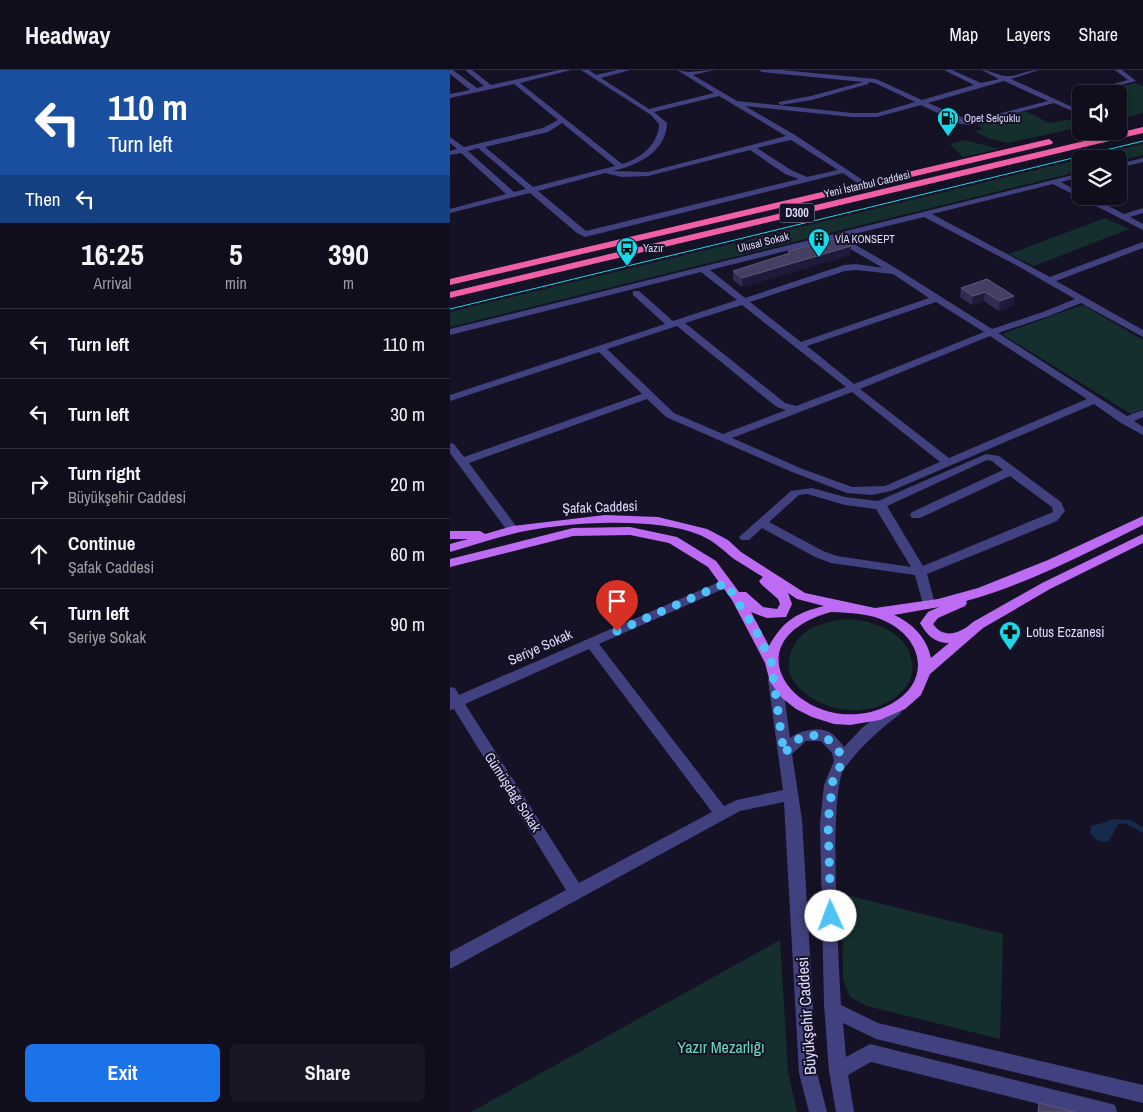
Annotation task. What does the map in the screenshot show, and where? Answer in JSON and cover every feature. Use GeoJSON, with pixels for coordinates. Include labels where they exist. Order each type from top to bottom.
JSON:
{"type":"FeatureCollection","features":[{"type":"Feature","properties":{"kind":"highway"},"geometry":{"type":"LineString","coordinates":[[1127,123],[1143,120]]}},
{"type":"Feature","properties":{"kind":"highway","name":"Yeni İstanbul Caddesi"},"geometry":{"type":"LineString","coordinates":[[450,295],[1143,130]]}},
{"type":"Feature","properties":{"kind":"highway","name":"Yeni İstanbul Caddesi"},"geometry":{"type":"LineString","coordinates":[[450,282],[1072,137]]}},
{"type":"Feature","properties":{"kind":"main road","name":"Şafak Caddesi"},"geometry":{"type":"LineString","coordinates":[[450,548],[513,530],[605,519],[658,521],[703,532],[724,543],[740,557],[801,596],[852,608]]}},
{"type":"Feature","properties":{"kind":"main road"},"geometry":{"type":"LineString","coordinates":[[1143,520],[1055,562],[933,615],[926,623],[933,633],[945,640],[953,639],[1046,586],[1143,538]]}},
{"type":"Feature","properties":{"kind":"main road","name":"Şafak Caddesi"},"geometry":{"type":"LineString","coordinates":[[450,563],[573,532],[630,531],[673,540],[712,564],[756,631],[771,661]]}},
{"type":"Feature","properties":{"kind":"main road"},"geometry":{"type":"LineString","coordinates":[[450,535],[495,535]]}},
{"type":"Feature","properties":{"kind":"main road"},"geometry":{"type":"LineString","coordinates":[[726,583],[742,595],[754,609],[765,614],[781,614],[783,611],[786,604],[784,597],[740,557]]}},
{"type":"Feature","properties":{"kind":"main road"},"geometry":{"type":"LineString","coordinates":[[878,612],[897,621],[912,634],[922,649],[926,666],[922,683],[911,698],[894,710],[873,717],[849,720],[825,716],[804,708],[787,696],[776,680],[771,661],[776,642],[789,626],[808,615],[831,608],[852,608],[878,612],[911,609],[996,587]]}},
{"type":"Feature","properties":{"kind":"main road"},"geometry":{"type":"LineString","coordinates":[[924,672],[978,625]]}},
{"type":"Feature","properties":{"kind":"street"},"geometry":{"type":"LineString","coordinates":[[468,70],[489,87]]}},
{"type":"Feature","properties":{"kind":"street"},"geometry":{"type":"LineString","coordinates":[[450,96],[568,70]]}},
{"type":"Feature","properties":{"kind":"street"},"geometry":{"type":"LineString","coordinates":[[450,211],[621,167],[643,157],[658,144],[664,132],[663,123],[648,111],[584,70]]}},
{"type":"Feature","properties":{"kind":"street"},"geometry":{"type":"LineString","coordinates":[[596,77],[627,70]]}},
{"type":"Feature","properties":{"kind":"street"},"geometry":{"type":"LineString","coordinates":[[684,72],[711,70]]}},
{"type":"Feature","properties":{"kind":"street"},"geometry":{"type":"LineString","coordinates":[[762,70],[821,73],[842,78],[876,81],[964,122],[971,123],[1056,101]]}},
{"type":"Feature","properties":{"kind":"street"},"geometry":{"type":"LineString","coordinates":[[842,78],[847,70]]}},
{"type":"Feature","properties":{"kind":"street"},"geometry":{"type":"LineString","coordinates":[[947,70],[979,85]]}},
{"type":"Feature","properties":{"kind":"street"},"geometry":{"type":"LineString","coordinates":[[985,70],[1072,109]]}},
{"type":"Feature","properties":{"kind":"street"},"geometry":{"type":"LineString","coordinates":[[999,70],[1072,103]]}},
{"type":"Feature","properties":{"kind":"street"},"geometry":{"type":"LineString","coordinates":[[736,103],[866,116],[877,115],[1036,70]]}},
{"type":"Feature","properties":{"kind":"street"},"geometry":{"type":"LineString","coordinates":[[1117,85],[1133,81],[1118,70]]}},
{"type":"Feature","properties":{"kind":"street"},"geometry":{"type":"LineString","coordinates":[[450,71],[475,90]]}},
{"type":"Feature","properties":{"kind":"street"},"geometry":{"type":"LineString","coordinates":[[684,72],[792,137],[866,185]]}},
{"type":"Feature","properties":{"kind":"street"},"geometry":{"type":"LineString","coordinates":[[764,106],[812,98],[876,81]]}},
{"type":"Feature","properties":{"kind":"street"},"geometry":{"type":"LineString","coordinates":[[514,82],[563,119],[621,167]]}},
{"type":"Feature","properties":{"kind":"street"},"geometry":{"type":"LineString","coordinates":[[648,111],[721,94]]}},
{"type":"Feature","properties":{"kind":"street"},"geometry":{"type":"LineString","coordinates":[[450,153],[545,130],[555,126],[563,119]]}},
{"type":"Feature","properties":{"kind":"street"},"geometry":{"type":"LineString","coordinates":[[604,172],[622,175],[648,174],[792,137]]}},
{"type":"Feature","properties":{"kind":"street"},"geometry":{"type":"LineString","coordinates":[[450,139],[513,196]]}},
{"type":"Feature","properties":{"kind":"street"},"geometry":{"type":"LineString","coordinates":[[480,146],[580,231],[589,234],[843,171]]}},
{"type":"Feature","properties":{"kind":"street"},"geometry":{"type":"LineString","coordinates":[[750,147],[788,172],[807,180]]}},
{"type":"Feature","properties":{"kind":"street"},"geometry":{"type":"LineString","coordinates":[[1127,164],[1143,160]]}},
{"type":"Feature","properties":{"kind":"street","name":"Ulusal Sokak"},"geometry":{"type":"LineString","coordinates":[[450,332],[1072,178]]}},
{"type":"Feature","properties":{"kind":"street"},"geometry":{"type":"LineString","coordinates":[[1054,182],[1072,191]]}},
{"type":"Feature","properties":{"kind":"street"},"geometry":{"type":"LineString","coordinates":[[1099,205],[1143,227]]}},
{"type":"Feature","properties":{"kind":"street"},"geometry":{"type":"LineString","coordinates":[[1123,217],[1143,210]]}},
{"type":"Feature","properties":{"kind":"street"},"geometry":{"type":"LineString","coordinates":[[925,214],[1050,280],[1143,334]]}},
{"type":"Feature","properties":{"kind":"street"},"geometry":{"type":"LineString","coordinates":[[834,236],[991,332],[1143,432]]}},
{"type":"Feature","properties":{"kind":"street"},"geometry":{"type":"LineString","coordinates":[[1050,280],[1143,245]]}},
{"type":"Feature","properties":{"kind":"street"},"geometry":{"type":"LineString","coordinates":[[452,394],[601,349],[844,268],[856,267],[895,272]]}},
{"type":"Feature","properties":{"kind":"street"},"geometry":{"type":"LineString","coordinates":[[702,269],[948,462]]}},
{"type":"Feature","properties":{"kind":"street"},"geometry":{"type":"LineString","coordinates":[[636,293],[781,405],[797,410]]}},
{"type":"Feature","properties":{"kind":"street"},"geometry":{"type":"LineString","coordinates":[[798,346],[937,298]]}},
{"type":"Feature","properties":{"kind":"street"},"geometry":{"type":"LineString","coordinates":[[722,438],[853,388],[991,332],[1046,314],[1082,299]]}},
{"type":"Feature","properties":{"kind":"street"},"geometry":{"type":"LineString","coordinates":[[601,349],[670,416],[796,470],[851,491],[887,489],[1094,400]]}},
{"type":"Feature","properties":{"kind":"street"},"geometry":{"type":"LineString","coordinates":[[462,462],[649,395]]}},
{"type":"Feature","properties":{"kind":"street"},"geometry":{"type":"LineString","coordinates":[[1125,421],[1143,412]]}},
{"type":"Feature","properties":{"kind":"street"},"geometry":{"type":"LineString","coordinates":[[450,446],[513,530]]}},
{"type":"Feature","properties":{"kind":"street"},"geometry":{"type":"LineString","coordinates":[[745,537],[795,492],[803,490],[815,491],[838,500],[880,505],[986,457],[995,458],[1057,505],[1058,514],[920,572],[835,560],[804,546],[762,523]]}},
{"type":"Feature","properties":{"kind":"street"},"geometry":{"type":"LineString","coordinates":[[916,516],[1011,471]]}},
{"type":"Feature","properties":{"kind":"street"},"geometry":{"type":"LineString","coordinates":[[872,491],[920,572],[929,604]]}},
{"type":"Feature","properties":{"kind":"street","name":"Seriye Sokak"},"geometry":{"type":"LineString","coordinates":[[452,700],[726,583]]}},
{"type":"Feature","properties":{"kind":"street"},"geometry":{"type":"LineString","coordinates":[[591,642],[722,814]]}},
{"type":"Feature","properties":{"kind":"street","name":"Büyükşehir Caddesi"},"geometry":{"type":"LineString","coordinates":[[776,680],[784,754],[791,794],[808,1073],[818,1112]]}},
{"type":"Feature","properties":{"kind":"street","name":"Gümüşdağ Sokak"},"geometry":{"type":"LineString","coordinates":[[452,700],[576,892]]}},
{"type":"Feature","properties":{"kind":"street","name":"Büyükşehir Caddesi"},"geometry":{"type":"LineString","coordinates":[[845,1112],[838,1071],[834,1010],[828,823],[833,779],[853,743],[894,710]]}},
{"type":"Feature","properties":{"kind":"street"},"geometry":{"type":"LineString","coordinates":[[784,754],[795,740],[804,735],[825,736],[839,751],[842,763]]}},
{"type":"Feature","properties":{"kind":"street"},"geometry":{"type":"LineString","coordinates":[[450,961],[737,806],[791,794]]}},
{"type":"Feature","properties":{"kind":"street"},"geometry":{"type":"LineString","coordinates":[[834,1010],[854,1022],[876,1031],[1143,1094]]}},
{"type":"Feature","properties":{"kind":"street"},"geometry":{"type":"LineString","coordinates":[[870,1054],[876,1031]]}},
{"type":"Feature","properties":{"kind":"street"},"geometry":{"type":"LineString","coordinates":[[838,1071],[870,1054],[1108,1112]]}},
{"type":"Feature","properties":{"kind":"green space"},"geometry":{"type":"Polygon","coordinates":[[[1135,83],[1143,86],[1143,113],[1127,117],[1127,85],[1135,83]]]}},
{"type":"Feature","properties":{"kind":"green space"},"geometry":{"type":"Polygon","coordinates":[[[1025,111],[1049,123],[1072,119],[1072,129],[1008,143],[990,139],[974,131],[983,129],[977,125],[1025,111]]]}},
{"type":"Feature","properties":{"kind":"green space"},"geometry":{"type":"Polygon","coordinates":[[[965,140],[999,149],[963,157],[950,144],[965,140]]]}},
{"type":"Feature","properties":{"kind":"green space"},"geometry":{"type":"Polygon","coordinates":[[[1143,144],[1143,155],[1127,159],[1127,150],[1118,150],[1143,144]]]}},
{"type":"Feature","properties":{"kind":"green space"},"geometry":{"type":"Polygon","coordinates":[[[1072,161],[1072,173],[450,327],[450,312],[1072,161]]]}},
{"type":"Feature","properties":{"kind":"green space"},"geometry":{"type":"Polygon","coordinates":[[[1105,218],[1129,229],[1034,266],[1009,254],[1105,218]]]}},
{"type":"Feature","properties":{"kind":"green space"},"geometry":{"type":"Polygon","coordinates":[[[1079,306],[1085,306],[1143,340],[1143,409],[1131,414],[1002,334],[1079,306]]]}},
{"type":"Feature","properties":{"kind":"green space"},"geometry":{"type":"Polygon","coordinates":[[[849,619],[870,623],[889,630],[904,643],[912,663],[910,680],[897,696],[884,704],[870,709],[839,709],[824,704],[799,688],[790,672],[790,655],[798,639],[804,633],[826,623],[849,619]]]}},
{"type":"Feature","properties":{"kind":"green space"},"geometry":{"type":"Polygon","coordinates":[[[842,894],[1003,934],[1000,1039],[867,1006],[850,997],[843,980],[842,894]]]}},
{"type":"Feature","properties":{"kind":"green space","name":"Yazır Mezarlığı"},"geometry":{"type":"Polygon","coordinates":[[[780,940],[788,1072],[797,1112],[471,1112],[780,940]]]}},
{"type":"Feature","properties":{"kind":"water"},"geometry":{"type":"Polygon","coordinates":[[[1112,819],[1130,820],[1143,827],[1143,833],[1125,823],[1118,824],[1109,841],[1103,842],[1098,840],[1090,833],[1091,826],[1112,819]]]}},
{"type":"Feature","properties":{"kind":"building"},"geometry":{"type":"Polygon","coordinates":[[[837,238],[851,246],[742,278],[733,271],[790,253],[788,251],[837,238]]]}},
{"type":"Feature","properties":{"kind":"building"},"geometry":{"type":"Polygon","coordinates":[[[987,279],[1014,296],[1000,301],[985,292],[973,296],[961,288],[987,279]]]}},
{"type":"Feature","properties":{"kind":"building"},"geometry":{"type":"Polygon","coordinates":[[[1039,1103],[1075,1112],[1038,1112],[1039,1103]]]}},
{"type":"Feature","properties":{"kind":"tram line"},"geometry":{"type":"LineString","coordinates":[[450,309],[1143,141]]}},
{"type":"Feature","properties":{"kind":"place","name":"Opet Selçuklu"},"geometry":{"type":"Point","coordinates":[948,137]}},
{"type":"Feature","properties":{"kind":"place","name":"VİA KONSEPT"},"geometry":{"type":"Point","coordinates":[819,258]}},
{"type":"Feature","properties":{"kind":"place","name":"Yazır"},"geometry":{"type":"Point","coordinates":[627,267]}},
{"type":"Feature","properties":{"kind":"place","name":"Lotus Eczanesi"},"geometry":{"type":"Point","coordinates":[1010,651]}},
{"type":"Feature","properties":{"kind":"route"},"geometry":{"type":"LineString","coordinates":[[617,631],[726,583],[737,598],[771,661],[776,680],[784,754],[795,740],[804,735],[825,736],[839,751],[842,763],[833,779],[828,823],[831,916]]}}]}
